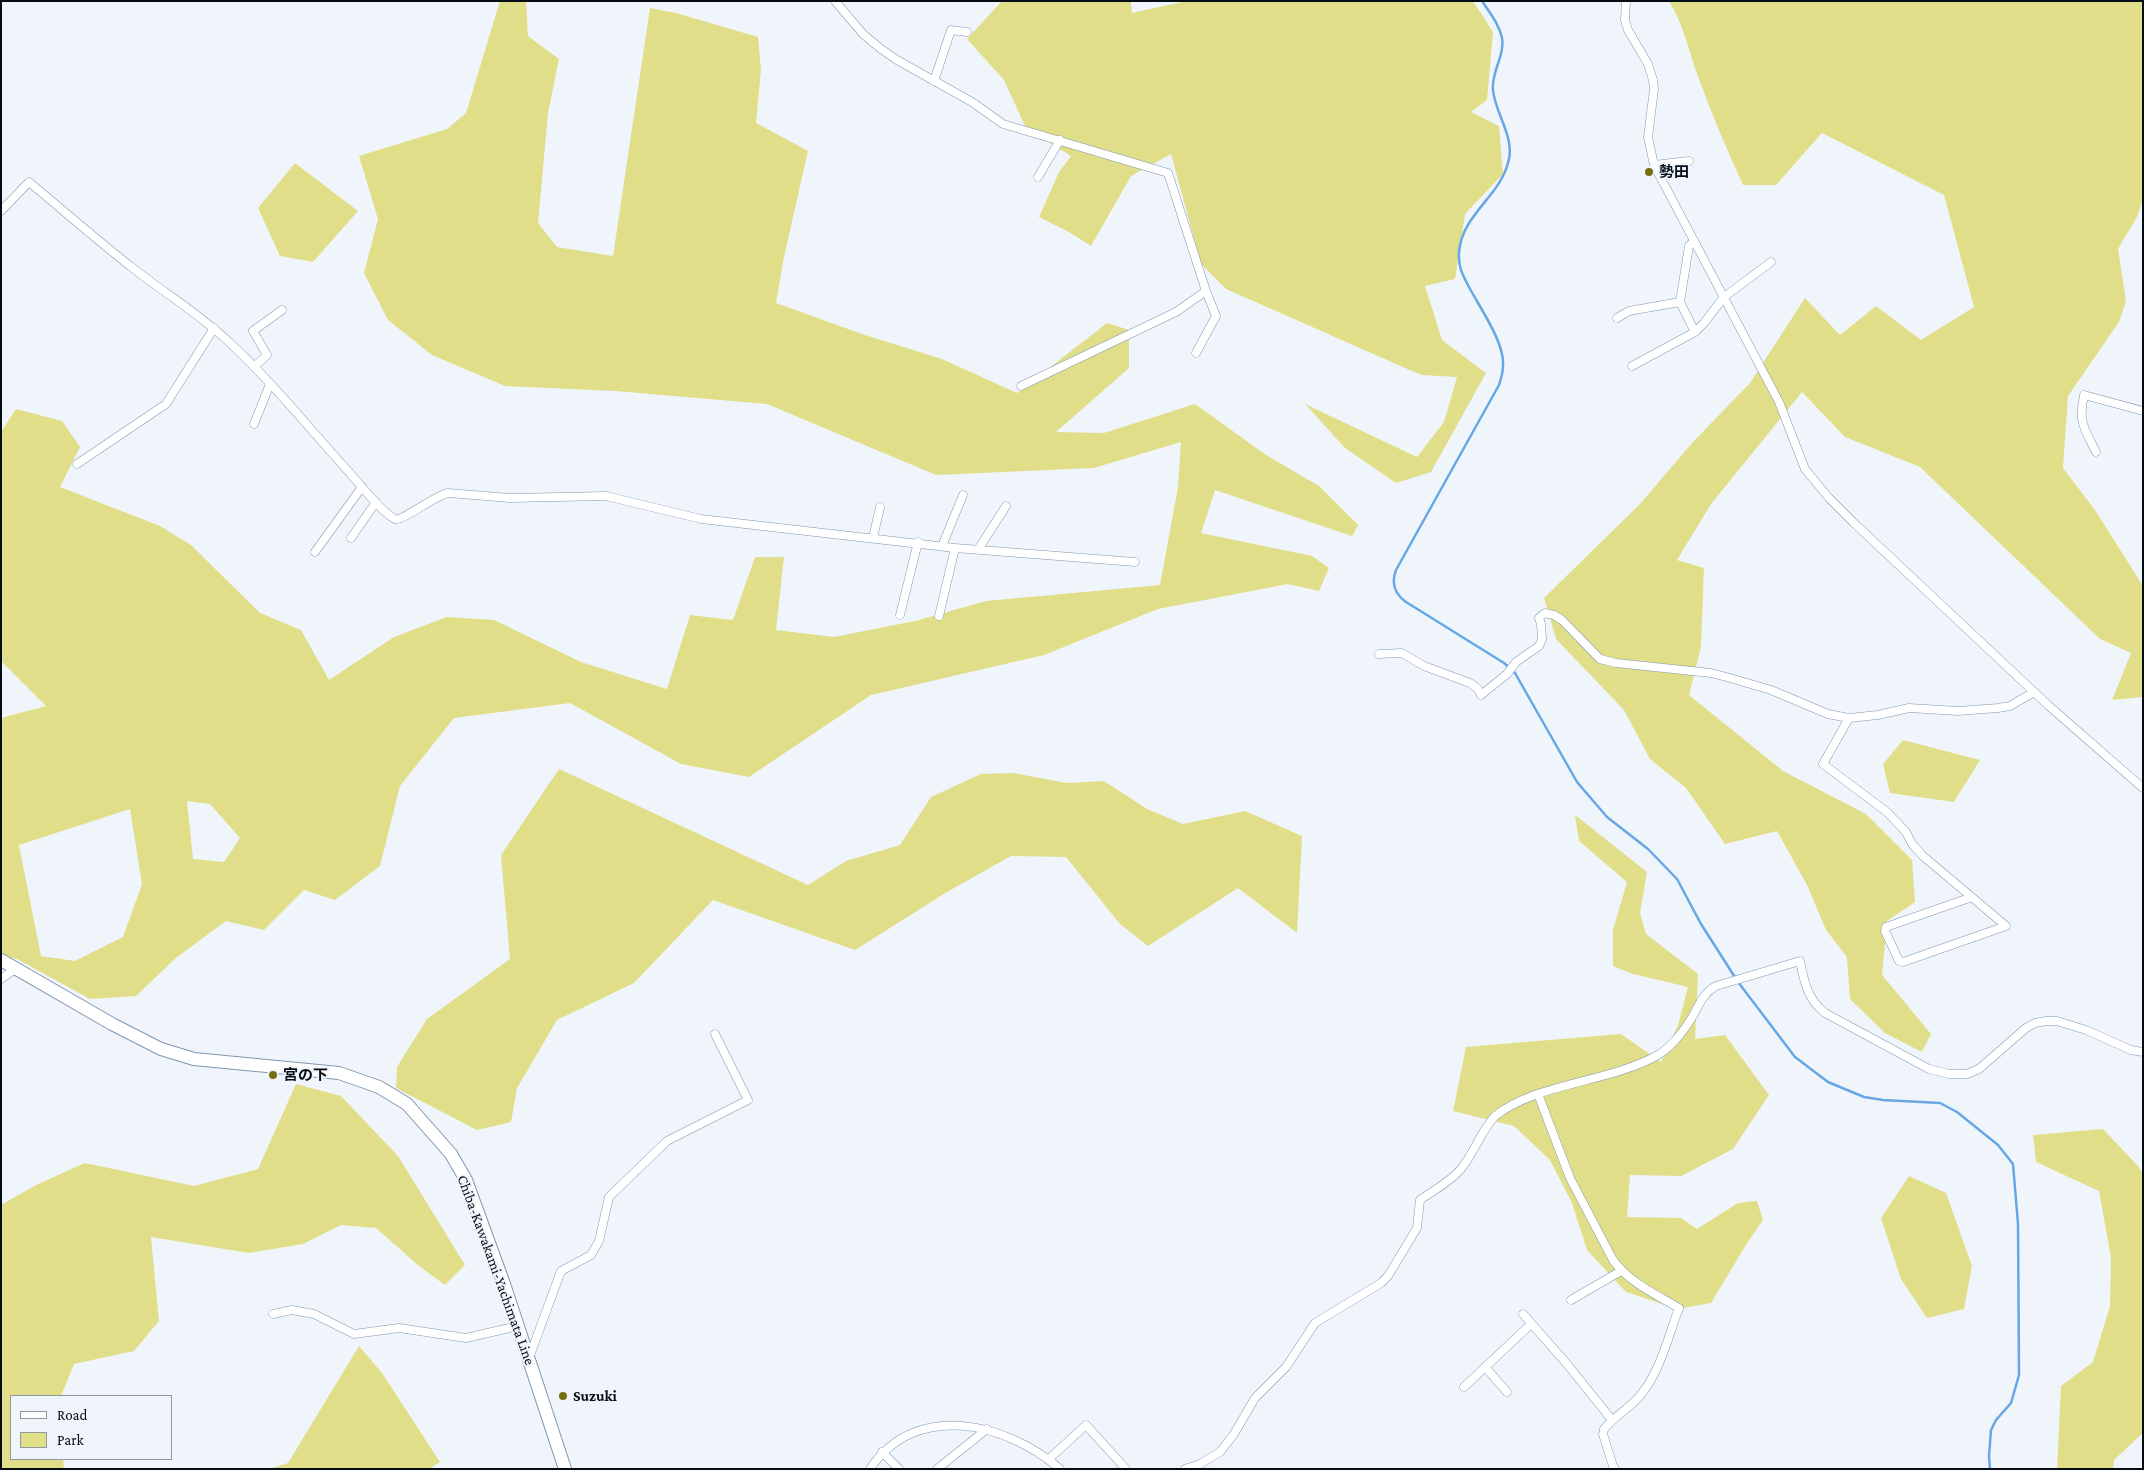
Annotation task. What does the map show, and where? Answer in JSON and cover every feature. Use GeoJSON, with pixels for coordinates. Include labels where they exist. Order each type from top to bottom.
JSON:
{"type":"FeatureCollection","features":[{"type":"Feature","properties":{"kind":"main road","name":"Chiba-Kawakami-Yachimata Line"},"geometry":{"type":"LineString","coordinates":[[1,960],[112,1024],[161,1048],[194,1059],[339,1073],[378,1087],[407,1104],[451,1154],[466,1180],[518,1326],[565,1469]]}},
{"type":"Feature","properties":{"kind":"street"},"geometry":{"type":"LineString","coordinates":[[835,1],[863,34],[881,49],[972,102],[1003,124],[1168,173],[1206,292],[1216,316],[1196,352]]}},
{"type":"Feature","properties":{"kind":"street"},"geometry":{"type":"LineString","coordinates":[[1626,1],[1625,20],[1628,30],[1648,64],[1653,80],[1654,89],[1648,137],[1654,165],[1779,402],[1805,469],[1815,483],[1853,522],[2034,692],[2143,788]]}},
{"type":"Feature","properties":{"kind":"street"},"geometry":{"type":"LineString","coordinates":[[934,81],[951,30],[967,32]]}},
{"type":"Feature","properties":{"kind":"street"},"geometry":{"type":"LineString","coordinates":[[1038,177],[1060,140]]}},
{"type":"Feature","properties":{"kind":"street"},"geometry":{"type":"LineString","coordinates":[[1654,165],[1689,161]]}},
{"type":"Feature","properties":{"kind":"street"},"geometry":{"type":"LineString","coordinates":[[1,211],[29,182],[127,263],[214,328],[270,384],[362,487],[395,519],[399,520],[440,495],[448,493],[510,498],[606,496],[701,519],[918,542],[954,548],[979,548],[1135,562]]}},
{"type":"Feature","properties":{"kind":"street"},"geometry":{"type":"LineString","coordinates":[[1694,241],[1689,246],[1680,302],[1695,332]]}},
{"type":"Feature","properties":{"kind":"street"},"geometry":{"type":"LineString","coordinates":[[1632,366],[1695,332],[1704,324],[1724,297],[1771,262]]}},
{"type":"Feature","properties":{"kind":"street"},"geometry":{"type":"LineString","coordinates":[[1021,386],[1176,312],[1206,292]]}},
{"type":"Feature","properties":{"kind":"street"},"geometry":{"type":"LineString","coordinates":[[1617,318],[1629,311],[1680,302]]}},
{"type":"Feature","properties":{"kind":"street"},"geometry":{"type":"LineString","coordinates":[[254,368],[267,355],[253,332],[282,310]]}},
{"type":"Feature","properties":{"kind":"street"},"geometry":{"type":"LineString","coordinates":[[77,464],[166,404],[214,328]]}},
{"type":"Feature","properties":{"kind":"street"},"geometry":{"type":"LineString","coordinates":[[254,424],[270,384]]}},
{"type":"Feature","properties":{"kind":"street"},"geometry":{"type":"LineString","coordinates":[[2096,452],[2082,424],[2080,411],[2084,395],[2143,411]]}},
{"type":"Feature","properties":{"kind":"street"},"geometry":{"type":"LineString","coordinates":[[315,552],[362,487]]}},
{"type":"Feature","properties":{"kind":"street"},"geometry":{"type":"LineString","coordinates":[[942,546],[963,495]]}},
{"type":"Feature","properties":{"kind":"street"},"geometry":{"type":"LineString","coordinates":[[351,538],[376,502]]}},
{"type":"Feature","properties":{"kind":"street"},"geometry":{"type":"LineString","coordinates":[[979,548],[1006,506]]}},
{"type":"Feature","properties":{"kind":"street"},"geometry":{"type":"LineString","coordinates":[[873,538],[880,508]]}},
{"type":"Feature","properties":{"kind":"street"},"geometry":{"type":"LineString","coordinates":[[900,615],[918,542]]}},
{"type":"Feature","properties":{"kind":"street"},"geometry":{"type":"LineString","coordinates":[[938,616],[954,548]]}},
{"type":"Feature","properties":{"kind":"street"},"geometry":{"type":"LineString","coordinates":[[1379,654],[1402,653],[1424,666],[1470,683],[1478,689],[1481,695],[1507,674],[1516,662],[1539,646],[1542,639],[1539,618],[1546,613],[1562,620],[1600,659],[1616,663],[1711,673],[1771,690],[1828,714],[1849,718],[1878,715],[1909,708],[1958,711],[1998,708],[2010,706],[2034,692]]}},
{"type":"Feature","properties":{"kind":"street"},"geometry":{"type":"LineString","coordinates":[[1849,718],[1823,764],[1887,812],[1906,832],[1912,844],[1922,856],[1972,897],[2006,926],[1903,962],[1899,960],[1885,931],[1886,927],[1972,897]]}},
{"type":"Feature","properties":{"kind":"street"},"geometry":{"type":"LineString","coordinates":[[1185,1469],[1200,1464],[1220,1452],[1234,1434],[1254,1398],[1286,1367],[1315,1324],[1381,1283],[1388,1276],[1417,1228],[1420,1200],[1451,1179],[1462,1168],[1490,1122],[1501,1111],[1538,1094],[1623,1071],[1660,1054],[1682,1030],[1704,994],[1716,986],[1800,962],[1810,996],[1817,1007],[1840,1023],[1929,1070],[1949,1074],[1967,1074],[1979,1069],[2026,1028],[2035,1023],[2046,1021],[2057,1021],[2086,1030],[2130,1050],[2143,1052]]}},
{"type":"Feature","properties":{"kind":"street"},"geometry":{"type":"LineString","coordinates":[[1,979],[15,969]]}},
{"type":"Feature","properties":{"kind":"street"},"geometry":{"type":"LineString","coordinates":[[529,1359],[561,1271],[591,1255],[599,1240],[609,1197],[667,1141],[748,1100],[714,1034]]}},
{"type":"Feature","properties":{"kind":"street"},"geometry":{"type":"LineString","coordinates":[[1538,1094],[1570,1178],[1604,1245],[1621,1271],[1641,1286],[1679,1308],[1650,1380],[1638,1397],[1604,1429],[1603,1434],[1615,1469]]}},
{"type":"Feature","properties":{"kind":"street"},"geometry":{"type":"LineString","coordinates":[[1571,1300],[1621,1271]]}},
{"type":"Feature","properties":{"kind":"street"},"geometry":{"type":"LineString","coordinates":[[273,1314],[292,1310],[314,1314],[354,1334],[399,1328],[466,1338],[518,1326]]}},
{"type":"Feature","properties":{"kind":"street"},"geometry":{"type":"LineString","coordinates":[[1522,1314],[1567,1364],[1612,1420]]}},
{"type":"Feature","properties":{"kind":"street"},"geometry":{"type":"LineString","coordinates":[[1464,1387],[1531,1324]]}},
{"type":"Feature","properties":{"kind":"street"},"geometry":{"type":"LineString","coordinates":[[1485,1367],[1507,1392]]}},
{"type":"Feature","properties":{"kind":"street"},"geometry":{"type":"LineString","coordinates":[[870,1469],[882,1452],[910,1435],[930,1428],[969,1425],[1009,1436],[1049,1459],[1060,1469]]}},
{"type":"Feature","properties":{"kind":"street"},"geometry":{"type":"LineString","coordinates":[[1049,1459],[1086,1425],[1126,1469]]}},
{"type":"Feature","properties":{"kind":"street"},"geometry":{"type":"LineString","coordinates":[[937,1469],[987,1429]]}},
{"type":"Feature","properties":{"kind":"street"},"geometry":{"type":"LineString","coordinates":[[882,1452],[898,1469]]}},
{"type":"Feature","properties":{"kind":"green space"},"geometry":{"type":"Polygon","coordinates":[[[500,1],[526,1],[528,36],[559,59],[548,113],[538,223],[557,247],[613,256],[650,8],[676,13],[758,37],[761,70],[756,123],[808,151],[784,257],[776,303],[862,334],[942,359],[1017,393],[1107,323],[1129,330],[1129,368],[1056,432],[1104,433],[1195,404],[1266,455],[1319,486],[1358,525],[1352,536],[1215,490],[1201,533],[1312,556],[1329,568],[1319,591],[1288,584],[1158,609],[1044,655],[871,695],[749,777],[681,764],[570,703],[454,718],[400,786],[380,866],[335,900],[304,890],[264,930],[226,921],[177,957],[136,996],[90,999],[17,959],[1,956],[1,718],[46,706],[1,661],[1,432],[16,409],[62,421],[80,447],[60,487],[160,526],[191,545],[260,613],[301,630],[329,680],[394,637],[447,617],[494,620],[581,662],[667,689],[690,615],[733,620],[755,557],[784,557],[776,630],[834,637],[915,621],[986,601],[1160,585],[1178,487],[1181,442],[1094,468],[936,475],[767,404],[615,391],[505,386],[432,355],[388,320],[364,273],[378,219],[359,156],[447,129],[466,113],[500,1]],[[187,801],[193,859],[224,862],[240,838],[210,804],[187,801]],[[130,809],[19,845],[41,956],[75,961],[123,937],[142,884],[130,809]]]}},
{"type":"Feature","properties":{"kind":"green space"},"geometry":{"type":"Polygon","coordinates":[[[1002,1],[1131,1],[1132,13],[1187,1],[1473,1],[1493,32],[1487,100],[1471,112],[1499,126],[1503,174],[1465,214],[1455,279],[1425,286],[1442,340],[1486,373],[1431,472],[1396,483],[1345,448],[1305,404],[1417,457],[1444,422],[1457,377],[1421,375],[1226,289],[1201,264],[1171,154],[1131,176],[1091,246],[1069,232],[1039,217],[1059,172],[1071,156],[1026,128],[1004,80],[967,39],[1002,1]]]}},
{"type":"Feature","properties":{"kind":"green space"},"geometry":{"type":"Polygon","coordinates":[[[1669,1],[2143,1],[2143,198],[2138,215],[2118,249],[2126,301],[2119,322],[2068,396],[2063,468],[2095,510],[2143,586],[2143,697],[2112,700],[2131,653],[2100,639],[1920,467],[1845,437],[1802,392],[1711,504],[1677,560],[1704,568],[1701,647],[1689,695],[1783,771],[1866,814],[1912,860],[1915,902],[1887,921],[1882,975],[1931,1034],[1922,1052],[1885,1033],[1850,999],[1847,957],[1826,930],[1807,885],[1777,831],[1725,844],[1686,788],[1650,759],[1624,710],[1556,639],[1544,598],[1640,504],[1692,443],[1750,383],[1805,298],[1840,335],[1876,306],[1921,340],[1974,307],[1944,195],[1822,133],[1776,185],[1743,185],[1709,106],[1679,20],[1669,1]]]}},
{"type":"Feature","properties":{"kind":"green space"},"geometry":{"type":"Polygon","coordinates":[[[295,163],[358,211],[313,262],[280,256],[258,208],[295,163]]]}},
{"type":"Feature","properties":{"kind":"green space"},"geometry":{"type":"Polygon","coordinates":[[[1903,740],[1980,760],[1954,802],[1890,793],[1883,764],[1903,740]]]}},
{"type":"Feature","properties":{"kind":"green space"},"geometry":{"type":"Polygon","coordinates":[[[559,769],[808,885],[846,861],[900,845],[931,797],[981,774],[1013,773],[1067,783],[1104,781],[1147,809],[1183,824],[1245,811],[1302,836],[1297,933],[1238,888],[1148,946],[1120,924],[1066,857],[1011,856],[947,892],[855,950],[713,900],[634,983],[557,1020],[517,1088],[511,1122],[477,1130],[396,1088],[397,1067],[427,1019],[510,959],[501,855],[559,769]]]}},
{"type":"Feature","properties":{"kind":"green space"},"geometry":{"type":"Polygon","coordinates":[[[1575,815],[1647,872],[1640,913],[1646,934],[1698,974],[1695,1039],[1725,1035],[1769,1095],[1733,1149],[1681,1176],[1630,1175],[1627,1217],[1681,1218],[1697,1229],[1738,1203],[1757,1201],[1763,1220],[1711,1303],[1677,1309],[1626,1292],[1587,1250],[1572,1203],[1550,1160],[1514,1126],[1453,1111],[1466,1047],[1621,1034],[1661,1062],[1678,1025],[1688,987],[1633,974],[1613,966],[1613,930],[1627,882],[1579,841],[1575,815]]]}},
{"type":"Feature","properties":{"kind":"green space"},"geometry":{"type":"Polygon","coordinates":[[[296,1084],[341,1096],[398,1156],[465,1265],[445,1285],[419,1266],[376,1228],[341,1225],[303,1244],[249,1253],[151,1237],[159,1321],[134,1351],[74,1364],[61,1395],[10,1395],[10,1460],[63,1460],[64,1469],[1,1469],[1,1205],[38,1184],[85,1163],[194,1186],[258,1169],[296,1084]]]}},
{"type":"Feature","properties":{"kind":"green space"},"geometry":{"type":"Polygon","coordinates":[[[2103,1129],[2138,1166],[2143,1174],[2143,1433],[2114,1460],[2113,1469],[2057,1469],[2061,1386],[2093,1362],[2110,1306],[2111,1258],[2099,1191],[2036,1162],[2033,1135],[2103,1129]]]}},
{"type":"Feature","properties":{"kind":"green space"},"geometry":{"type":"Polygon","coordinates":[[[1909,1176],[1946,1193],[1972,1266],[1964,1309],[1927,1318],[1901,1279],[1881,1218],[1909,1176]]]}},
{"type":"Feature","properties":{"kind":"green space"},"geometry":{"type":"Polygon","coordinates":[[[359,1346],[382,1373],[440,1462],[429,1469],[269,1469],[288,1463],[359,1346]]]}},
{"type":"Feature","properties":{"kind":"waterway"},"geometry":{"type":"LineString","coordinates":[[1482,1],[1496,23],[1502,38],[1502,51],[1494,77],[1493,90],[1497,108],[1507,135],[1510,154],[1508,163],[1497,186],[1467,227],[1462,239],[1459,257],[1464,278],[1496,336],[1503,357],[1503,371],[1499,385],[1396,570],[1395,588],[1406,602],[1504,663],[1515,673],[1577,782],[1607,817],[1648,849],[1677,879],[1701,924],[1738,982],[1795,1057],[1828,1082],[1864,1097],[1940,1103],[1957,1112],[1998,1145],[2013,1164],[2018,1224],[2019,1375],[2011,1403],[1996,1420],[1991,1430],[1990,1469]]}},
{"type":"Feature","properties":{"kind":"place","name":"勢田"},"geometry":{"type":"Point","coordinates":[1649,172]}},
{"type":"Feature","properties":{"kind":"place","name":"宮の下"},"geometry":{"type":"Point","coordinates":[273,1075]}},
{"type":"Feature","properties":{"kind":"place","name":"Suzuki"},"geometry":{"type":"Point","coordinates":[563,1396]}}]}
